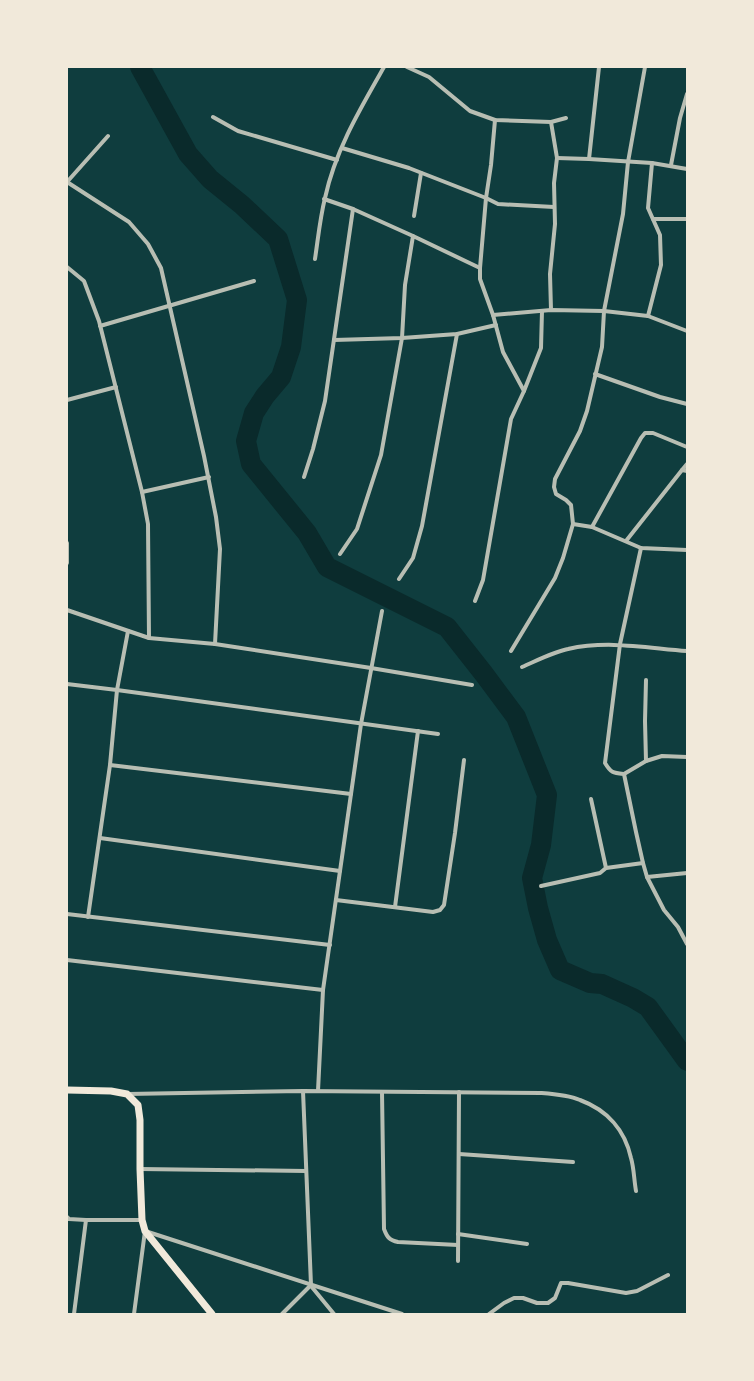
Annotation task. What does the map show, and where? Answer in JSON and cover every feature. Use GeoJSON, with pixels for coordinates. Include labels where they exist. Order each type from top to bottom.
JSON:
{"type":"FeatureCollection","features":[{"type":"Feature","properties":{"kind":"main road"},"geometry":{"type":"LineString","coordinates":[[67,1090],[111,1091],[127,1094],[138,1105],[140,1120],[142,1220],[144,1231],[212,1314]]}},
{"type":"Feature","properties":{"kind":"street"},"geometry":{"type":"LineString","coordinates":[[315,259],[324,199],[332,173],[355,118],[384,67]]}},
{"type":"Feature","properties":{"kind":"street"},"geometry":{"type":"LineString","coordinates":[[407,67],[429,77],[470,111],[495,120],[551,122],[566,118]]}},
{"type":"Feature","properties":{"kind":"street"},"geometry":{"type":"LineString","coordinates":[[589,159],[599,67]]}},
{"type":"Feature","properties":{"kind":"street"},"geometry":{"type":"LineString","coordinates":[[511,651],[555,578],[563,558],[573,524],[570,505],[566,500],[556,494],[554,487],[555,479],[580,431],[587,411],[602,347],[604,311],[623,214],[628,162],[645,67]]}},
{"type":"Feature","properties":{"kind":"street"},"geometry":{"type":"LineString","coordinates":[[671,165],[680,118],[687,94]]}},
{"type":"Feature","properties":{"kind":"street"},"geometry":{"type":"LineString","coordinates":[[213,118],[238,131],[337,160]]}},
{"type":"Feature","properties":{"kind":"street"},"geometry":{"type":"LineString","coordinates":[[495,120],[486,198],[480,279],[504,352],[524,391]]}},
{"type":"Feature","properties":{"kind":"street"},"geometry":{"type":"LineString","coordinates":[[550,310],[550,274],[555,224],[554,183],[557,158],[551,122]]}},
{"type":"Feature","properties":{"kind":"street"},"geometry":{"type":"LineString","coordinates":[[108,136],[67,182],[129,222],[148,244],[161,268],[209,477],[216,517],[220,549],[215,644]]}},
{"type":"Feature","properties":{"kind":"street"},"geometry":{"type":"LineString","coordinates":[[342,148],[421,173],[498,204],[554,207]]}},
{"type":"Feature","properties":{"kind":"street"},"geometry":{"type":"LineString","coordinates":[[557,158],[652,163],[671,165],[687,169]]}},
{"type":"Feature","properties":{"kind":"street"},"geometry":{"type":"LineString","coordinates":[[648,316],[661,265],[660,235],[648,208],[652,163]]}},
{"type":"Feature","properties":{"kind":"street"},"geometry":{"type":"LineString","coordinates":[[414,216],[421,173]]}},
{"type":"Feature","properties":{"kind":"street"},"geometry":{"type":"LineString","coordinates":[[324,199],[353,208],[480,268]]}},
{"type":"Feature","properties":{"kind":"street"},"geometry":{"type":"LineString","coordinates":[[304,477],[325,401],[353,208]]}},
{"type":"Feature","properties":{"kind":"street"},"geometry":{"type":"LineString","coordinates":[[653,219],[687,219]]}},
{"type":"Feature","properties":{"kind":"street"},"geometry":{"type":"LineString","coordinates":[[340,554],[357,529],[381,455],[402,338],[405,285],[413,236]]}},
{"type":"Feature","properties":{"kind":"street"},"geometry":{"type":"LineString","coordinates":[[67,267],[84,281],[100,326],[142,492],[148,524],[149,638]]}},
{"type":"Feature","properties":{"kind":"street"},"geometry":{"type":"LineString","coordinates":[[100,326],[254,281]]}},
{"type":"Feature","properties":{"kind":"street"},"geometry":{"type":"LineString","coordinates":[[492,315],[542,310],[604,311],[648,316],[687,331]]}},
{"type":"Feature","properties":{"kind":"street"},"geometry":{"type":"LineString","coordinates":[[475,601],[483,580],[511,419],[541,348],[542,310]]}},
{"type":"Feature","properties":{"kind":"street"},"geometry":{"type":"LineString","coordinates":[[334,340],[402,338],[457,334],[496,325]]}},
{"type":"Feature","properties":{"kind":"street"},"geometry":{"type":"LineString","coordinates":[[399,579],[413,558],[422,526],[457,334]]}},
{"type":"Feature","properties":{"kind":"street"},"geometry":{"type":"LineString","coordinates":[[595,374],[660,397],[687,404]]}},
{"type":"Feature","properties":{"kind":"street"},"geometry":{"type":"LineString","coordinates":[[67,400],[116,387]]}},
{"type":"Feature","properties":{"kind":"street"},"geometry":{"type":"LineString","coordinates":[[592,527],[645,433],[653,433],[687,447]]}},
{"type":"Feature","properties":{"kind":"street"},"geometry":{"type":"LineString","coordinates":[[626,541],[687,464]]}},
{"type":"Feature","properties":{"kind":"street"},"geometry":{"type":"LineString","coordinates":[[682,470],[687,471]]}},
{"type":"Feature","properties":{"kind":"street"},"geometry":{"type":"LineString","coordinates":[[142,492],[209,477]]}},
{"type":"Feature","properties":{"kind":"street"},"geometry":{"type":"LineString","coordinates":[[573,524],[592,527],[642,548],[687,550]]}},
{"type":"Feature","properties":{"kind":"street"},"geometry":{"type":"LineString","coordinates":[[67,543],[67,563]]}},
{"type":"Feature","properties":{"kind":"street"},"geometry":{"type":"LineString","coordinates":[[642,548],[620,644],[605,763],[608,770],[614,773],[624,774],[646,761],[662,756],[687,757]]}},
{"type":"Feature","properties":{"kind":"street"},"geometry":{"type":"LineString","coordinates":[[67,610],[149,638],[215,644],[472,685]]}},
{"type":"Feature","properties":{"kind":"street"},"geometry":{"type":"LineString","coordinates":[[318,1091],[323,990],[361,724],[382,611]]}},
{"type":"Feature","properties":{"kind":"street"},"geometry":{"type":"LineString","coordinates":[[88,917],[110,765],[117,690],[128,631]]}},
{"type":"Feature","properties":{"kind":"street"},"geometry":{"type":"LineString","coordinates":[[522,667],[566,649],[593,645],[620,644],[687,651]]}},
{"type":"Feature","properties":{"kind":"street"},"geometry":{"type":"LineString","coordinates":[[646,680],[646,761]]}},
{"type":"Feature","properties":{"kind":"street"},"geometry":{"type":"LineString","coordinates":[[67,684],[438,734]]}},
{"type":"Feature","properties":{"kind":"street"},"geometry":{"type":"LineString","coordinates":[[395,907],[418,731]]}},
{"type":"Feature","properties":{"kind":"street"},"geometry":{"type":"LineString","coordinates":[[336,900],[433,912],[440,910],[444,905],[464,760]]}},
{"type":"Feature","properties":{"kind":"street"},"geometry":{"type":"LineString","coordinates":[[110,765],[351,794]]}},
{"type":"Feature","properties":{"kind":"street"},"geometry":{"type":"LineString","coordinates":[[624,774],[647,877],[664,910],[678,927],[687,944]]}},
{"type":"Feature","properties":{"kind":"street"},"geometry":{"type":"LineString","coordinates":[[591,800],[606,868]]}},
{"type":"Feature","properties":{"kind":"street"},"geometry":{"type":"LineString","coordinates":[[100,838],[340,871]]}},
{"type":"Feature","properties":{"kind":"street"},"geometry":{"type":"LineString","coordinates":[[541,886],[600,873],[606,868],[643,863]]}},
{"type":"Feature","properties":{"kind":"street"},"geometry":{"type":"LineString","coordinates":[[647,877],[687,873]]}},
{"type":"Feature","properties":{"kind":"street"},"geometry":{"type":"LineString","coordinates":[[67,914],[330,945]]}},
{"type":"Feature","properties":{"kind":"street"},"geometry":{"type":"LineString","coordinates":[[67,960],[323,990]]}},
{"type":"Feature","properties":{"kind":"street"},"geometry":{"type":"LineString","coordinates":[[303,1091],[311,1285],[334,1314]]}},
{"type":"Feature","properties":{"kind":"street"},"geometry":{"type":"LineString","coordinates":[[127,1094],[318,1091],[541,1093],[562,1095],[580,1100],[600,1110],[617,1125],[625,1139],[632,1158],[636,1191]]}},
{"type":"Feature","properties":{"kind":"street"},"geometry":{"type":"LineString","coordinates":[[382,1092],[384,1229],[386,1236],[391,1240],[398,1242],[458,1244]]}},
{"type":"Feature","properties":{"kind":"street"},"geometry":{"type":"LineString","coordinates":[[458,1261],[459,1092]]}},
{"type":"Feature","properties":{"kind":"street"},"geometry":{"type":"LineString","coordinates":[[459,1154],[573,1162]]}},
{"type":"Feature","properties":{"kind":"street"},"geometry":{"type":"LineString","coordinates":[[140,1169],[306,1171]]}},
{"type":"Feature","properties":{"kind":"street"},"geometry":{"type":"LineString","coordinates":[[67,1217],[86,1220],[142,1220]]}},
{"type":"Feature","properties":{"kind":"street"},"geometry":{"type":"LineString","coordinates":[[74,1314],[86,1220]]}},
{"type":"Feature","properties":{"kind":"street"},"geometry":{"type":"LineString","coordinates":[[134,1314],[144,1231],[402,1314]]}},
{"type":"Feature","properties":{"kind":"street"},"geometry":{"type":"LineString","coordinates":[[458,1234],[527,1244]]}},
{"type":"Feature","properties":{"kind":"street"},"geometry":{"type":"LineString","coordinates":[[489,1314],[514,1298],[523,1298],[537,1303],[548,1303],[555,1298],[561,1283],[626,1293],[637,1291],[668,1275]]}},
{"type":"Feature","properties":{"kind":"street"},"geometry":{"type":"LineString","coordinates":[[282,1314],[311,1285]]}},
{"type":"Feature","properties":{"kind":"waterway"},"geometry":{"type":"LineString","coordinates":[[140,67],[188,154],[210,179],[242,205],[278,239],[297,300],[291,347],[281,377],[265,396],[254,413],[246,441],[251,464],[307,533],[327,567],[447,627],[516,717],[547,795],[541,845],[532,878],[538,908],[547,940],[560,970],[590,983],[602,984],[633,998],[648,1007],[687,1061]]}}]}
